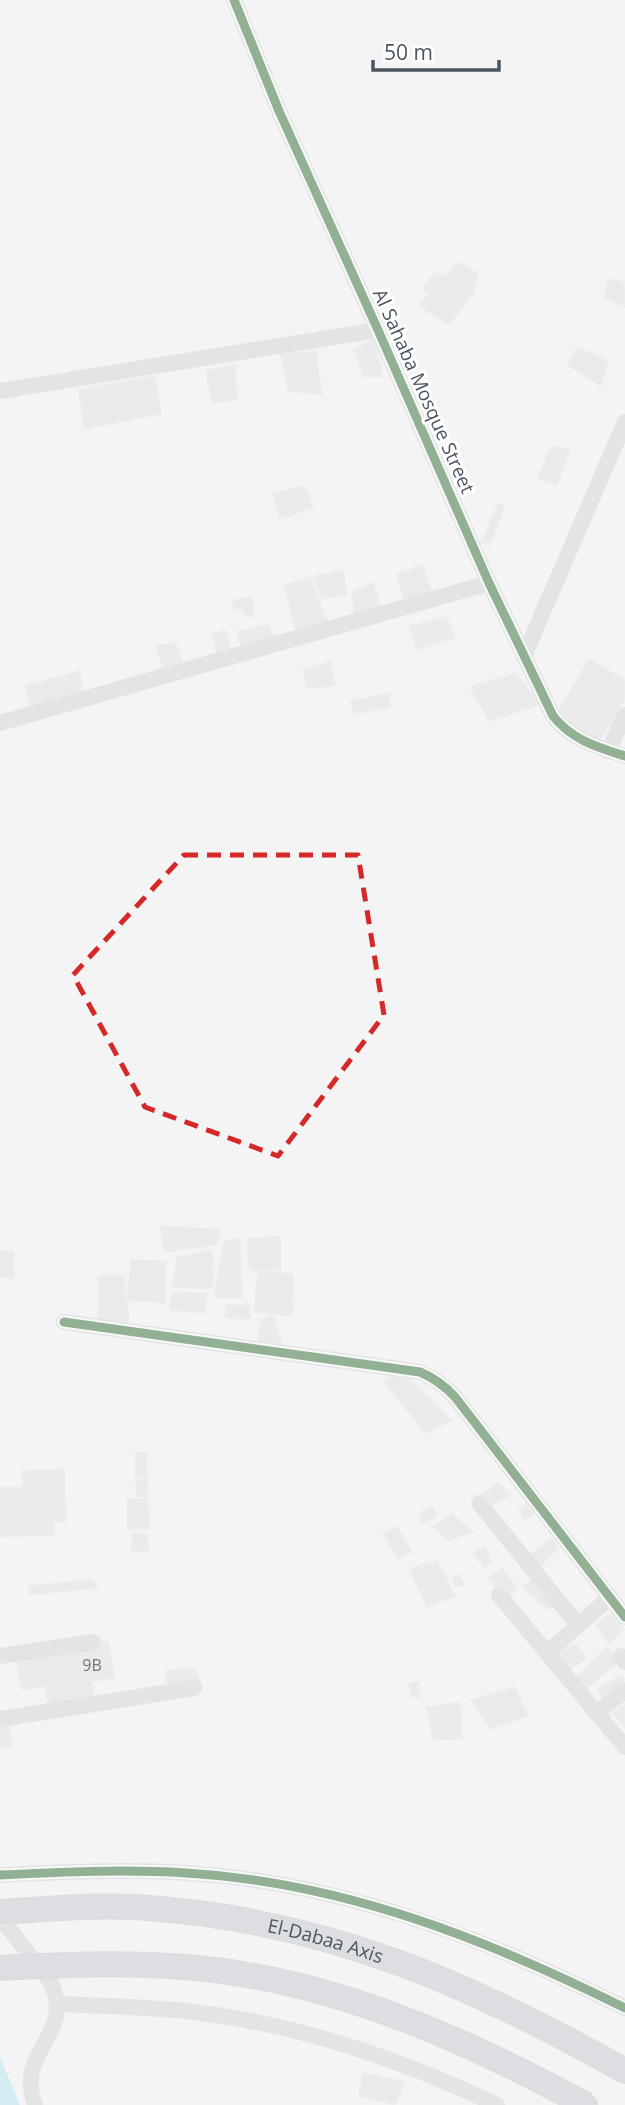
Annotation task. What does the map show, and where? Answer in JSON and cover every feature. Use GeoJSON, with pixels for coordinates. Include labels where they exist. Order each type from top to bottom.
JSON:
{"type":"FeatureCollection","features":[{"type":"Feature","properties":{"kind":"highway","name":"El-Dabaa Axis"},"geometry":{"type":"LineString","coordinates":[[0,1914],[99,1906],[147,1908],[228,1916],[347,1944],[489,1999],[625,2071]]}},
{"type":"Feature","properties":{"kind":"highway"},"geometry":{"type":"LineString","coordinates":[[0,1968],[80,1964],[149,1965],[223,1971],[284,1983],[414,2022],[517,2067],[586,2105]]}},
{"type":"Feature","properties":{"kind":"street","name":"Al Sahaba Mosque Street"},"geometry":{"type":"LineString","coordinates":[[234,0],[279,111],[489,583],[553,716],[561,727],[586,743],[625,756]]}},
{"type":"Feature","properties":{"kind":"street"},"geometry":{"type":"LineString","coordinates":[[0,391],[378,330]]}},
{"type":"Feature","properties":{"kind":"street"},"geometry":{"type":"LineString","coordinates":[[524,656],[625,422]]}},
{"type":"Feature","properties":{"kind":"street"},"geometry":{"type":"LineString","coordinates":[[0,723],[489,583]]}},
{"type":"Feature","properties":{"kind":"street"},"geometry":{"type":"LineString","coordinates":[[608,751],[625,715]]}},
{"type":"Feature","properties":{"kind":"street"},"geometry":{"type":"LineString","coordinates":[[64,1322],[419,1372],[431,1376],[455,1396],[625,1617]]}},
{"type":"Feature","properties":{"kind":"street"},"geometry":{"type":"LineString","coordinates":[[478,1503],[578,1625]]}},
{"type":"Feature","properties":{"kind":"street"},"geometry":{"type":"LineString","coordinates":[[499,1595],[625,1747]]}},
{"type":"Feature","properties":{"kind":"street"},"geometry":{"type":"LineString","coordinates":[[547,1653],[610,1597]]}},
{"type":"Feature","properties":{"kind":"street"},"geometry":{"type":"LineString","coordinates":[[0,1656],[93,1642]]}},
{"type":"Feature","properties":{"kind":"street"},"geometry":{"type":"LineString","coordinates":[[0,1719],[194,1688]]}},
{"type":"Feature","properties":{"kind":"street"},"geometry":{"type":"LineString","coordinates":[[596,1713],[625,1691]]}},
{"type":"Feature","properties":{"kind":"street"},"geometry":{"type":"LineString","coordinates":[[0,1875],[115,1870],[188,1873],[263,1881],[339,1896],[418,1918],[551,1971],[625,2008]]}},
{"type":"Feature","properties":{"kind":"street"},"geometry":{"type":"LineString","coordinates":[[0,1914],[56,1993],[58,2004],[55,2025],[34,2063],[31,2079],[35,2105]]}},
{"type":"Feature","properties":{"kind":"street"},"geometry":{"type":"LineString","coordinates":[[58,2004],[188,2011],[257,2023],[370,2054],[444,2080],[497,2105]]}},
{"type":"Feature","properties":{"kind":"highlighted area"},"geometry":{"type":"Polygon","coordinates":[[[184,855],[358,855],[384,1015],[278,1156],[145,1107],[73,975],[184,855]]]}},
{"type":"Feature","properties":{"kind":"water"},"geometry":{"type":"Polygon","coordinates":[[[0,2057],[20,2105],[0,2105],[0,2057]]]}},
{"type":"Feature","properties":{"kind":"building"},"geometry":{"type":"Polygon","coordinates":[[[458,262],[478,273],[474,292],[449,325],[419,306],[428,294],[423,289],[434,273],[445,277],[458,262]]]}},
{"type":"Feature","properties":{"kind":"building"},"geometry":{"type":"Polygon","coordinates":[[[608,279],[625,282],[624,307],[604,298],[608,279]]]}},
{"type":"Feature","properties":{"kind":"building"},"geometry":{"type":"Polygon","coordinates":[[[375,339],[383,377],[363,377],[354,349],[375,339]]]}},
{"type":"Feature","properties":{"kind":"building"},"geometry":{"type":"Polygon","coordinates":[[[577,347],[608,361],[601,386],[567,365],[577,347]]]}},
{"type":"Feature","properties":{"kind":"building"},"geometry":{"type":"Polygon","coordinates":[[[316,351],[322,395],[288,391],[281,354],[316,351]]]}},
{"type":"Feature","properties":{"kind":"building"},"geometry":{"type":"Polygon","coordinates":[[[235,365],[237,400],[212,403],[206,370],[235,365]]]}},
{"type":"Feature","properties":{"kind":"building"},"geometry":{"type":"Polygon","coordinates":[[[155,376],[161,414],[84,429],[79,389],[155,376]]]}},
{"type":"Feature","properties":{"kind":"building"},"geometry":{"type":"Polygon","coordinates":[[[551,446],[570,450],[557,485],[537,479],[551,446]]]}},
{"type":"Feature","properties":{"kind":"building"},"geometry":{"type":"Polygon","coordinates":[[[304,486],[314,507],[280,519],[272,493],[304,486]]]}},
{"type":"Feature","properties":{"kind":"building"},"geometry":{"type":"Polygon","coordinates":[[[498,503],[505,506],[490,545],[481,543],[498,503]]]}},
{"type":"Feature","properties":{"kind":"building"},"geometry":{"type":"Polygon","coordinates":[[[423,565],[433,595],[404,603],[397,574],[423,565]]]}},
{"type":"Feature","properties":{"kind":"building"},"geometry":{"type":"Polygon","coordinates":[[[343,570],[347,595],[322,599],[313,576],[343,570]]]}},
{"type":"Feature","properties":{"kind":"building"},"geometry":{"type":"Polygon","coordinates":[[[310,577],[329,625],[297,635],[284,585],[310,577]]]}},
{"type":"Feature","properties":{"kind":"building"},"geometry":{"type":"Polygon","coordinates":[[[373,582],[382,610],[355,618],[352,592],[373,582]]]}},
{"type":"Feature","properties":{"kind":"building"},"geometry":{"type":"Polygon","coordinates":[[[252,597],[254,617],[243,616],[244,611],[233,608],[233,600],[252,597]]]}},
{"type":"Feature","properties":{"kind":"building"},"geometry":{"type":"Polygon","coordinates":[[[447,617],[455,638],[417,650],[409,626],[447,617]]]}},
{"type":"Feature","properties":{"kind":"building"},"geometry":{"type":"Polygon","coordinates":[[[268,624],[277,641],[242,648],[236,632],[268,624]]]}},
{"type":"Feature","properties":{"kind":"building"},"geometry":{"type":"Polygon","coordinates":[[[226,630],[232,652],[218,657],[212,634],[226,630]]]}},
{"type":"Feature","properties":{"kind":"building"},"geometry":{"type":"Polygon","coordinates":[[[176,643],[183,665],[163,668],[155,645],[176,643]]]}},
{"type":"Feature","properties":{"kind":"building"},"geometry":{"type":"Polygon","coordinates":[[[589,659],[625,680],[625,698],[598,743],[557,713],[589,659]]]}},
{"type":"Feature","properties":{"kind":"building"},"geometry":{"type":"Polygon","coordinates":[[[331,661],[335,686],[307,688],[303,670],[331,661]]]}},
{"type":"Feature","properties":{"kind":"building"},"geometry":{"type":"Polygon","coordinates":[[[79,671],[85,696],[31,712],[25,686],[79,671]]]}},
{"type":"Feature","properties":{"kind":"building"},"geometry":{"type":"Polygon","coordinates":[[[515,673],[540,704],[489,721],[470,687],[515,673]]]}},
{"type":"Feature","properties":{"kind":"building"},"geometry":{"type":"Polygon","coordinates":[[[390,693],[390,707],[354,714],[350,701],[390,693]]]}},
{"type":"Feature","properties":{"kind":"building"},"geometry":{"type":"Polygon","coordinates":[[[160,1226],[220,1229],[218,1245],[164,1252],[160,1226]]]}},
{"type":"Feature","properties":{"kind":"building"},"geometry":{"type":"Polygon","coordinates":[[[280,1237],[281,1270],[249,1271],[248,1238],[280,1237]]]}},
{"type":"Feature","properties":{"kind":"building"},"geometry":{"type":"Polygon","coordinates":[[[240,1238],[242,1298],[214,1298],[224,1241],[240,1238]]]}},
{"type":"Feature","properties":{"kind":"building"},"geometry":{"type":"Polygon","coordinates":[[[212,1250],[213,1289],[172,1287],[177,1257],[212,1250]]]}},
{"type":"Feature","properties":{"kind":"building"},"geometry":{"type":"Polygon","coordinates":[[[0,1251],[14,1251],[14,1279],[0,1277],[0,1251]]]}},
{"type":"Feature","properties":{"kind":"building"},"geometry":{"type":"Polygon","coordinates":[[[131,1259],[166,1262],[165,1303],[127,1300],[131,1259]]]}},
{"type":"Feature","properties":{"kind":"building"},"geometry":{"type":"Polygon","coordinates":[[[258,1271],[293,1274],[292,1316],[254,1312],[258,1271]]]}},
{"type":"Feature","properties":{"kind":"building"},"geometry":{"type":"Polygon","coordinates":[[[124,1275],[129,1324],[98,1327],[98,1276],[124,1275]]]}},
{"type":"Feature","properties":{"kind":"building"},"geometry":{"type":"Polygon","coordinates":[[[172,1292],[207,1293],[205,1313],[170,1310],[172,1292]]]}},
{"type":"Feature","properties":{"kind":"building"},"geometry":{"type":"Polygon","coordinates":[[[226,1305],[250,1305],[250,1319],[225,1318],[226,1305]]]}},
{"type":"Feature","properties":{"kind":"building"},"geometry":{"type":"Polygon","coordinates":[[[272,1314],[282,1343],[258,1343],[260,1321],[272,1314]]]}},
{"type":"Feature","properties":{"kind":"building"},"geometry":{"type":"Polygon","coordinates":[[[399,1369],[452,1421],[425,1433],[384,1381],[399,1369]]]}},
{"type":"Feature","properties":{"kind":"building"},"geometry":{"type":"Polygon","coordinates":[[[135,1453],[147,1453],[147,1476],[135,1477],[135,1453]]]}},
{"type":"Feature","properties":{"kind":"building"},"geometry":{"type":"Polygon","coordinates":[[[64,1469],[66,1521],[54,1522],[54,1535],[0,1537],[0,1487],[23,1487],[22,1471],[64,1469]]]}},
{"type":"Feature","properties":{"kind":"building"},"geometry":{"type":"Polygon","coordinates":[[[147,1476],[148,1496],[137,1496],[136,1480],[147,1476]]]}},
{"type":"Feature","properties":{"kind":"building"},"geometry":{"type":"Polygon","coordinates":[[[498,1483],[511,1495],[490,1506],[480,1496],[498,1483]]]}},
{"type":"Feature","properties":{"kind":"building"},"geometry":{"type":"Polygon","coordinates":[[[148,1498],[149,1529],[128,1530],[127,1499],[148,1498]]]}},
{"type":"Feature","properties":{"kind":"building"},"geometry":{"type":"Polygon","coordinates":[[[526,1504],[534,1514],[525,1521],[518,1510],[526,1504]]]}},
{"type":"Feature","properties":{"kind":"building"},"geometry":{"type":"Polygon","coordinates":[[[432,1506],[437,1516],[422,1524],[420,1513],[432,1506]]]}},
{"type":"Feature","properties":{"kind":"building"},"geometry":{"type":"Polygon","coordinates":[[[452,1514],[474,1532],[448,1540],[433,1526],[452,1514]]]}},
{"type":"Feature","properties":{"kind":"building"},"geometry":{"type":"Polygon","coordinates":[[[397,1526],[412,1552],[398,1559],[383,1534],[397,1526]]]}},
{"type":"Feature","properties":{"kind":"building"},"geometry":{"type":"Polygon","coordinates":[[[132,1533],[148,1533],[148,1552],[132,1552],[132,1533]]]}},
{"type":"Feature","properties":{"kind":"building"},"geometry":{"type":"Polygon","coordinates":[[[551,1538],[558,1548],[538,1569],[530,1555],[551,1538]]]}},
{"type":"Feature","properties":{"kind":"building"},"geometry":{"type":"Polygon","coordinates":[[[485,1546],[492,1562],[484,1568],[472,1553],[485,1546]]]}},
{"type":"Feature","properties":{"kind":"building"},"geometry":{"type":"Polygon","coordinates":[[[437,1560],[455,1596],[427,1607],[409,1569],[437,1560]]]}},
{"type":"Feature","properties":{"kind":"building"},"geometry":{"type":"Polygon","coordinates":[[[503,1568],[517,1589],[504,1601],[488,1577],[503,1568]]]}},
{"type":"Feature","properties":{"kind":"building"},"geometry":{"type":"Polygon","coordinates":[[[459,1574],[465,1584],[456,1587],[452,1577],[459,1574]]]}},
{"type":"Feature","properties":{"kind":"building"},"geometry":{"type":"Polygon","coordinates":[[[538,1575],[557,1603],[548,1610],[522,1586],[538,1575]]]}},
{"type":"Feature","properties":{"kind":"building"},"geometry":{"type":"Polygon","coordinates":[[[92,1579],[98,1588],[30,1595],[29,1586],[92,1579]]]}},
{"type":"Feature","properties":{"kind":"building"},"geometry":{"type":"Polygon","coordinates":[[[610,1613],[624,1630],[609,1644],[596,1625],[610,1613]]]}},
{"type":"Feature","properties":{"kind":"building"},"geometry":{"type":"Polygon","coordinates":[[[108,1641],[115,1678],[92,1682],[95,1701],[49,1708],[45,1686],[22,1690],[16,1657],[108,1641]]]}},
{"type":"Feature","properties":{"kind":"building"},"geometry":{"type":"Polygon","coordinates":[[[575,1643],[587,1659],[571,1668],[556,1654],[575,1643]]]}},
{"type":"Feature","properties":{"kind":"building"},"geometry":{"type":"Polygon","coordinates":[[[607,1647],[620,1660],[588,1688],[576,1678],[607,1647]]]}},
{"type":"Feature","properties":{"kind":"building"},"geometry":{"type":"Polygon","coordinates":[[[194,1667],[202,1686],[167,1690],[165,1671],[194,1667]]]}},
{"type":"Feature","properties":{"kind":"building"},"geometry":{"type":"Polygon","coordinates":[[[621,1676],[625,1680],[625,1689],[604,1701],[597,1689],[621,1676]]]}},
{"type":"Feature","properties":{"kind":"building"},"geometry":{"type":"Polygon","coordinates":[[[418,1682],[421,1699],[412,1697],[409,1684],[418,1682]]]}},
{"type":"Feature","properties":{"kind":"building"},"geometry":{"type":"Polygon","coordinates":[[[515,1687],[528,1716],[491,1729],[471,1700],[515,1687]]]}},
{"type":"Feature","properties":{"kind":"building"},"geometry":{"type":"Polygon","coordinates":[[[460,1702],[462,1738],[434,1741],[426,1707],[460,1702]]]}},
{"type":"Feature","properties":{"kind":"building"},"geometry":{"type":"Polygon","coordinates":[[[625,1704],[625,1728],[613,1713],[625,1704]]]}},
{"type":"Feature","properties":{"kind":"building"},"geometry":{"type":"Polygon","coordinates":[[[8,1723],[12,1746],[0,1748],[0,1725],[8,1723]]]}},
{"type":"Feature","properties":{"kind":"building"},"geometry":{"type":"Polygon","coordinates":[[[363,2073],[406,2082],[395,2105],[359,2096],[363,2073]]]}},
{"type":"Feature","properties":{"kind":"cycle path"},"geometry":{"type":"LineString","coordinates":[[234,0],[279,111],[489,583],[553,716],[577,737],[625,756]]}},
{"type":"Feature","properties":{"kind":"cycle path"},"geometry":{"type":"LineString","coordinates":[[64,1322],[420,1372],[430,1377],[455,1397],[625,1617]]}},
{"type":"Feature","properties":{"kind":"cycle path"},"geometry":{"type":"LineString","coordinates":[[0,1875],[93,1871],[163,1872],[244,1879],[301,1888],[357,1901],[467,1937],[625,2008]]}}]}
